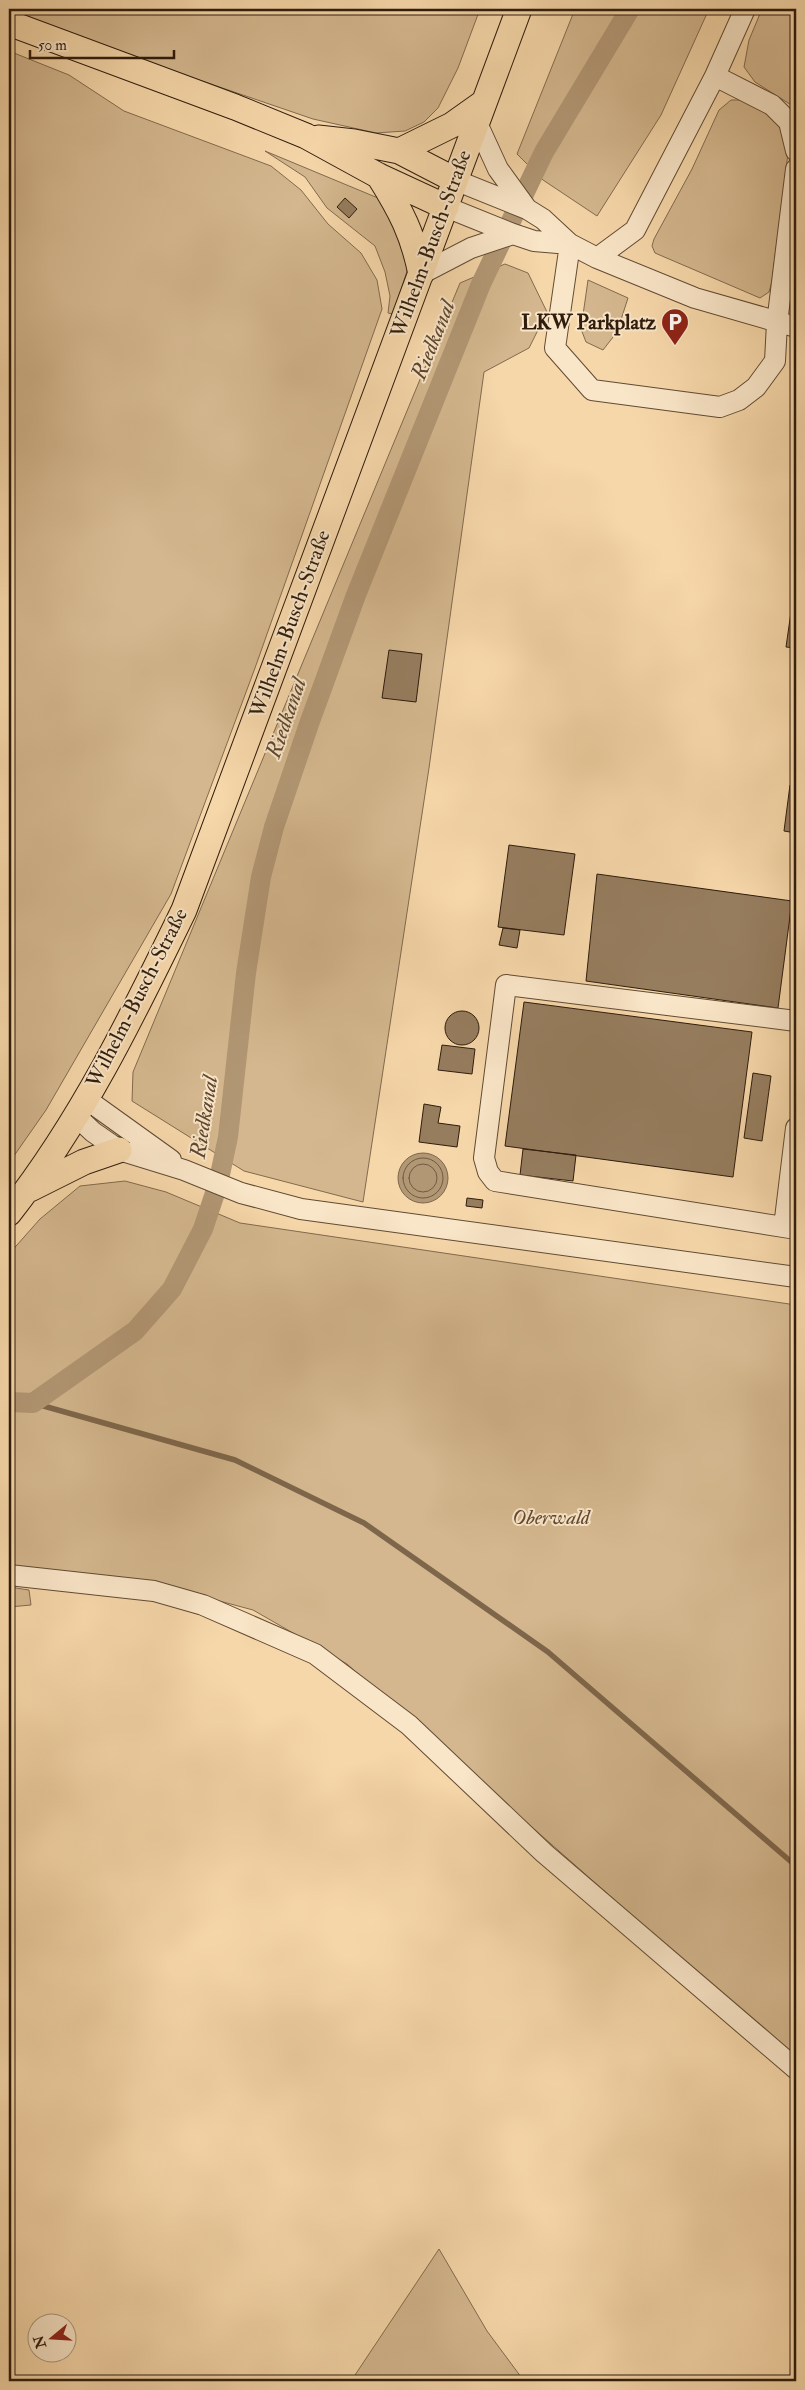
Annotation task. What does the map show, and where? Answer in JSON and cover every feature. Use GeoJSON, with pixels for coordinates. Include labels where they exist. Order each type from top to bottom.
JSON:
{"type":"FeatureCollection","features":[{"type":"Feature","properties":{"kind":"main road","name":"Wilhelm-Busch-Straße"},"geometry":{"type":"LineString","coordinates":[[9,1213],[27,1190],[81,1107],[137,1006],[184,910],[518,9]]}},
{"type":"Feature","properties":{"kind":"main road"},"geometry":{"type":"LineString","coordinates":[[9,23],[235,107],[306,136],[379,176],[446,207]]}},
{"type":"Feature","properties":{"kind":"main road"},"geometry":{"type":"LineString","coordinates":[[399,151],[479,112]]}},
{"type":"Feature","properties":{"kind":"main road"},"geometry":{"type":"LineString","coordinates":[[306,136],[354,142],[399,151],[455,180]]}},
{"type":"Feature","properties":{"kind":"main road"},"geometry":{"type":"LineString","coordinates":[[379,176],[407,224],[421,274]]}},
{"type":"Feature","properties":{"kind":"main road"},"geometry":{"type":"LineString","coordinates":[[27,1190],[84,1162],[119,1150]]}},
{"type":"Feature","properties":{"kind":"street"},"geometry":{"type":"LineString","coordinates":[[597,258],[635,230],[715,76],[745,9]]}},
{"type":"Feature","properties":{"kind":"street"},"geometry":{"type":"LineString","coordinates":[[715,76],[772,105],[789,122],[796,152]]}},
{"type":"Feature","properties":{"kind":"street"},"geometry":{"type":"LineString","coordinates":[[479,112],[492,157],[510,195]]}},
{"type":"Feature","properties":{"kind":"street"},"geometry":{"type":"LineString","coordinates":[[570,244],[555,348],[592,390],[720,406],[739,400],[756,387],[775,361],[787,325],[796,169]]}},
{"type":"Feature","properties":{"kind":"street"},"geometry":{"type":"LineString","coordinates":[[455,180],[510,195],[570,244],[597,258],[695,298],[787,325]]}},
{"type":"Feature","properties":{"kind":"street"},"geometry":{"type":"LineString","coordinates":[[446,207],[500,235],[534,241],[570,244]]}},
{"type":"Feature","properties":{"kind":"street"},"geometry":{"type":"LineString","coordinates":[[421,274],[500,235]]}},
{"type":"Feature","properties":{"kind":"street"},"geometry":{"type":"LineString","coordinates":[[796,1021],[506,985],[484,1158],[488,1172],[495,1182],[790,1228],[796,1128]]}},
{"type":"Feature","properties":{"kind":"street"},"geometry":{"type":"LineString","coordinates":[[81,1107],[93,1132],[119,1150],[184,1170],[241,1193],[310,1210],[796,1277]]}},
{"type":"Feature","properties":{"kind":"street"},"geometry":{"type":"LineString","coordinates":[[81,1107],[184,1170]]}},
{"type":"Feature","properties":{"kind":"street"},"geometry":{"type":"LineString","coordinates":[[9,1575],[154,1591],[203,1605],[316,1654],[409,1725],[544,1853],[796,2069]]}},
{"type":"Feature","properties":{"kind":"green space"},"geometry":{"type":"Polygon","coordinates":[[[9,9],[480,9],[458,68],[438,108],[424,122],[405,131],[376,133],[313,119],[158,66],[9,9]]]}},
{"type":"Feature","properties":{"kind":"green space"},"geometry":{"type":"Polygon","coordinates":[[[575,9],[709,9],[661,115],[597,216],[543,180],[517,154],[575,9]]]}},
{"type":"Feature","properties":{"kind":"green space"},"geometry":{"type":"Polygon","coordinates":[[[762,9],[796,9],[796,108],[755,82],[744,67],[749,40],[762,9]]]}},
{"type":"Feature","properties":{"kind":"green space"},"geometry":{"type":"Polygon","coordinates":[[[9,51],[69,75],[124,111],[271,166],[301,190],[328,224],[361,253],[377,280],[382,309],[255,668],[171,894],[46,1110],[9,1163],[9,51]]]}},
{"type":"Feature","properties":{"kind":"green space"},"geometry":{"type":"Polygon","coordinates":[[[731,100],[742,100],[766,111],[780,123],[788,153],[772,281],[769,292],[760,298],[655,253],[652,246],[692,169],[719,110],[731,100]]]}},
{"type":"Feature","properties":{"kind":"green space"},"geometry":{"type":"Polygon","coordinates":[[[265,151],[378,198],[408,250],[407,271],[393,314],[388,313],[390,296],[385,272],[375,246],[327,208],[305,177],[265,151]]]}},
{"type":"Feature","properties":{"kind":"green space"},"geometry":{"type":"Polygon","coordinates":[[[505,264],[528,273],[547,312],[529,348],[484,372],[429,768],[363,1202],[244,1171],[132,1101],[133,1072],[460,283],[505,264]]]}},
{"type":"Feature","properties":{"kind":"green space"},"geometry":{"type":"Polygon","coordinates":[[[588,280],[628,298],[617,332],[603,350],[586,342],[581,329],[588,280]]]}},
{"type":"Feature","properties":{"kind":"green space","name":"Oberwald"},"geometry":{"type":"Polygon","coordinates":[[[125,1181],[166,1192],[240,1223],[796,1305],[796,2060],[347,1664],[253,1610],[149,1582],[9,1565],[9,1254],[40,1219],[80,1186],[125,1181]]]}},
{"type":"Feature","properties":{"kind":"green space"},"geometry":{"type":"Polygon","coordinates":[[[9,1587],[29,1590],[31,1605],[9,1607],[9,1587]]]}},
{"type":"Feature","properties":{"kind":"green space"},"geometry":{"type":"Polygon","coordinates":[[[439,2249],[487,2331],[524,2381],[351,2381],[439,2249]]]}},
{"type":"Feature","properties":{"kind":"water"},"geometry":{"type":"Polygon","coordinates":[[[418,1153],[428,1153],[441,1160],[448,1173],[448,1183],[441,1196],[428,1203],[418,1203],[409,1199],[402,1192],[398,1183],[398,1173],[402,1164],[409,1157],[418,1153]]]}},
{"type":"Feature","properties":{"kind":"building"},"geometry":{"type":"Polygon","coordinates":[[[345,198],[357,209],[349,218],[337,207],[345,198]]]}},
{"type":"Feature","properties":{"kind":"building"},"geometry":{"type":"Polygon","coordinates":[[[796,584],[796,648],[786,647],[796,584]]]}},
{"type":"Feature","properties":{"kind":"building"},"geometry":{"type":"Polygon","coordinates":[[[389,650],[422,654],[416,702],[382,698],[389,650]]]}},
{"type":"Feature","properties":{"kind":"building"},"geometry":{"type":"Polygon","coordinates":[[[790,785],[796,786],[796,833],[784,831],[790,785]]]}},
{"type":"Feature","properties":{"kind":"building"},"geometry":{"type":"Polygon","coordinates":[[[509,845],[575,854],[564,935],[498,927],[509,845]]]}},
{"type":"Feature","properties":{"kind":"building"},"geometry":{"type":"Polygon","coordinates":[[[597,874],[792,901],[778,1008],[586,981],[597,874]]]}},
{"type":"Feature","properties":{"kind":"building"},"geometry":{"type":"Polygon","coordinates":[[[503,928],[520,930],[517,948],[499,945],[503,928]]]}},
{"type":"Feature","properties":{"kind":"building"},"geometry":{"type":"Polygon","coordinates":[[[524,1002],[752,1032],[733,1177],[505,1146],[524,1002]]]}},
{"type":"Feature","properties":{"kind":"building"},"geometry":{"type":"Polygon","coordinates":[[[462,1011],[469,1012],[474,1016],[478,1021],[478,1035],[474,1040],[469,1044],[462,1045],[455,1044],[450,1040],[446,1035],[445,1028],[446,1021],[450,1016],[455,1012],[462,1011]]]}},
{"type":"Feature","properties":{"kind":"building"},"geometry":{"type":"Polygon","coordinates":[[[442,1045],[475,1049],[472,1074],[438,1070],[442,1045]]]}},
{"type":"Feature","properties":{"kind":"building"},"geometry":{"type":"Polygon","coordinates":[[[753,1073],[771,1076],[762,1141],[744,1138],[753,1073]]]}},
{"type":"Feature","properties":{"kind":"building"},"geometry":{"type":"Polygon","coordinates":[[[424,1104],[441,1107],[438,1123],[460,1126],[457,1147],[419,1142],[424,1104]]]}},
{"type":"Feature","properties":{"kind":"building"},"geometry":{"type":"Polygon","coordinates":[[[523,1149],[576,1155],[573,1181],[520,1175],[523,1149]]]}},
{"type":"Feature","properties":{"kind":"building"},"geometry":{"type":"Polygon","coordinates":[[[467,1198],[483,1200],[482,1208],[466,1206],[467,1198]]]}},
{"type":"Feature","properties":{"kind":"waterway","name":"Riedkanal"},"geometry":{"type":"LineString","coordinates":[[9,1402],[33,1403],[135,1331],[172,1289],[203,1229],[218,1184],[228,1137],[246,973],[261,877],[274,827],[309,724],[356,595],[481,284],[544,152],[630,9]]}},
{"type":"Feature","properties":{"kind":"waterway"},"geometry":{"type":"LineString","coordinates":[[33,1403],[235,1460],[364,1523],[548,1652],[796,1866]]}},
{"type":"Feature","properties":{"kind":"place","name":"LKW Parkplatz"},"geometry":{"type":"Point","coordinates":[675,346]}}]}
